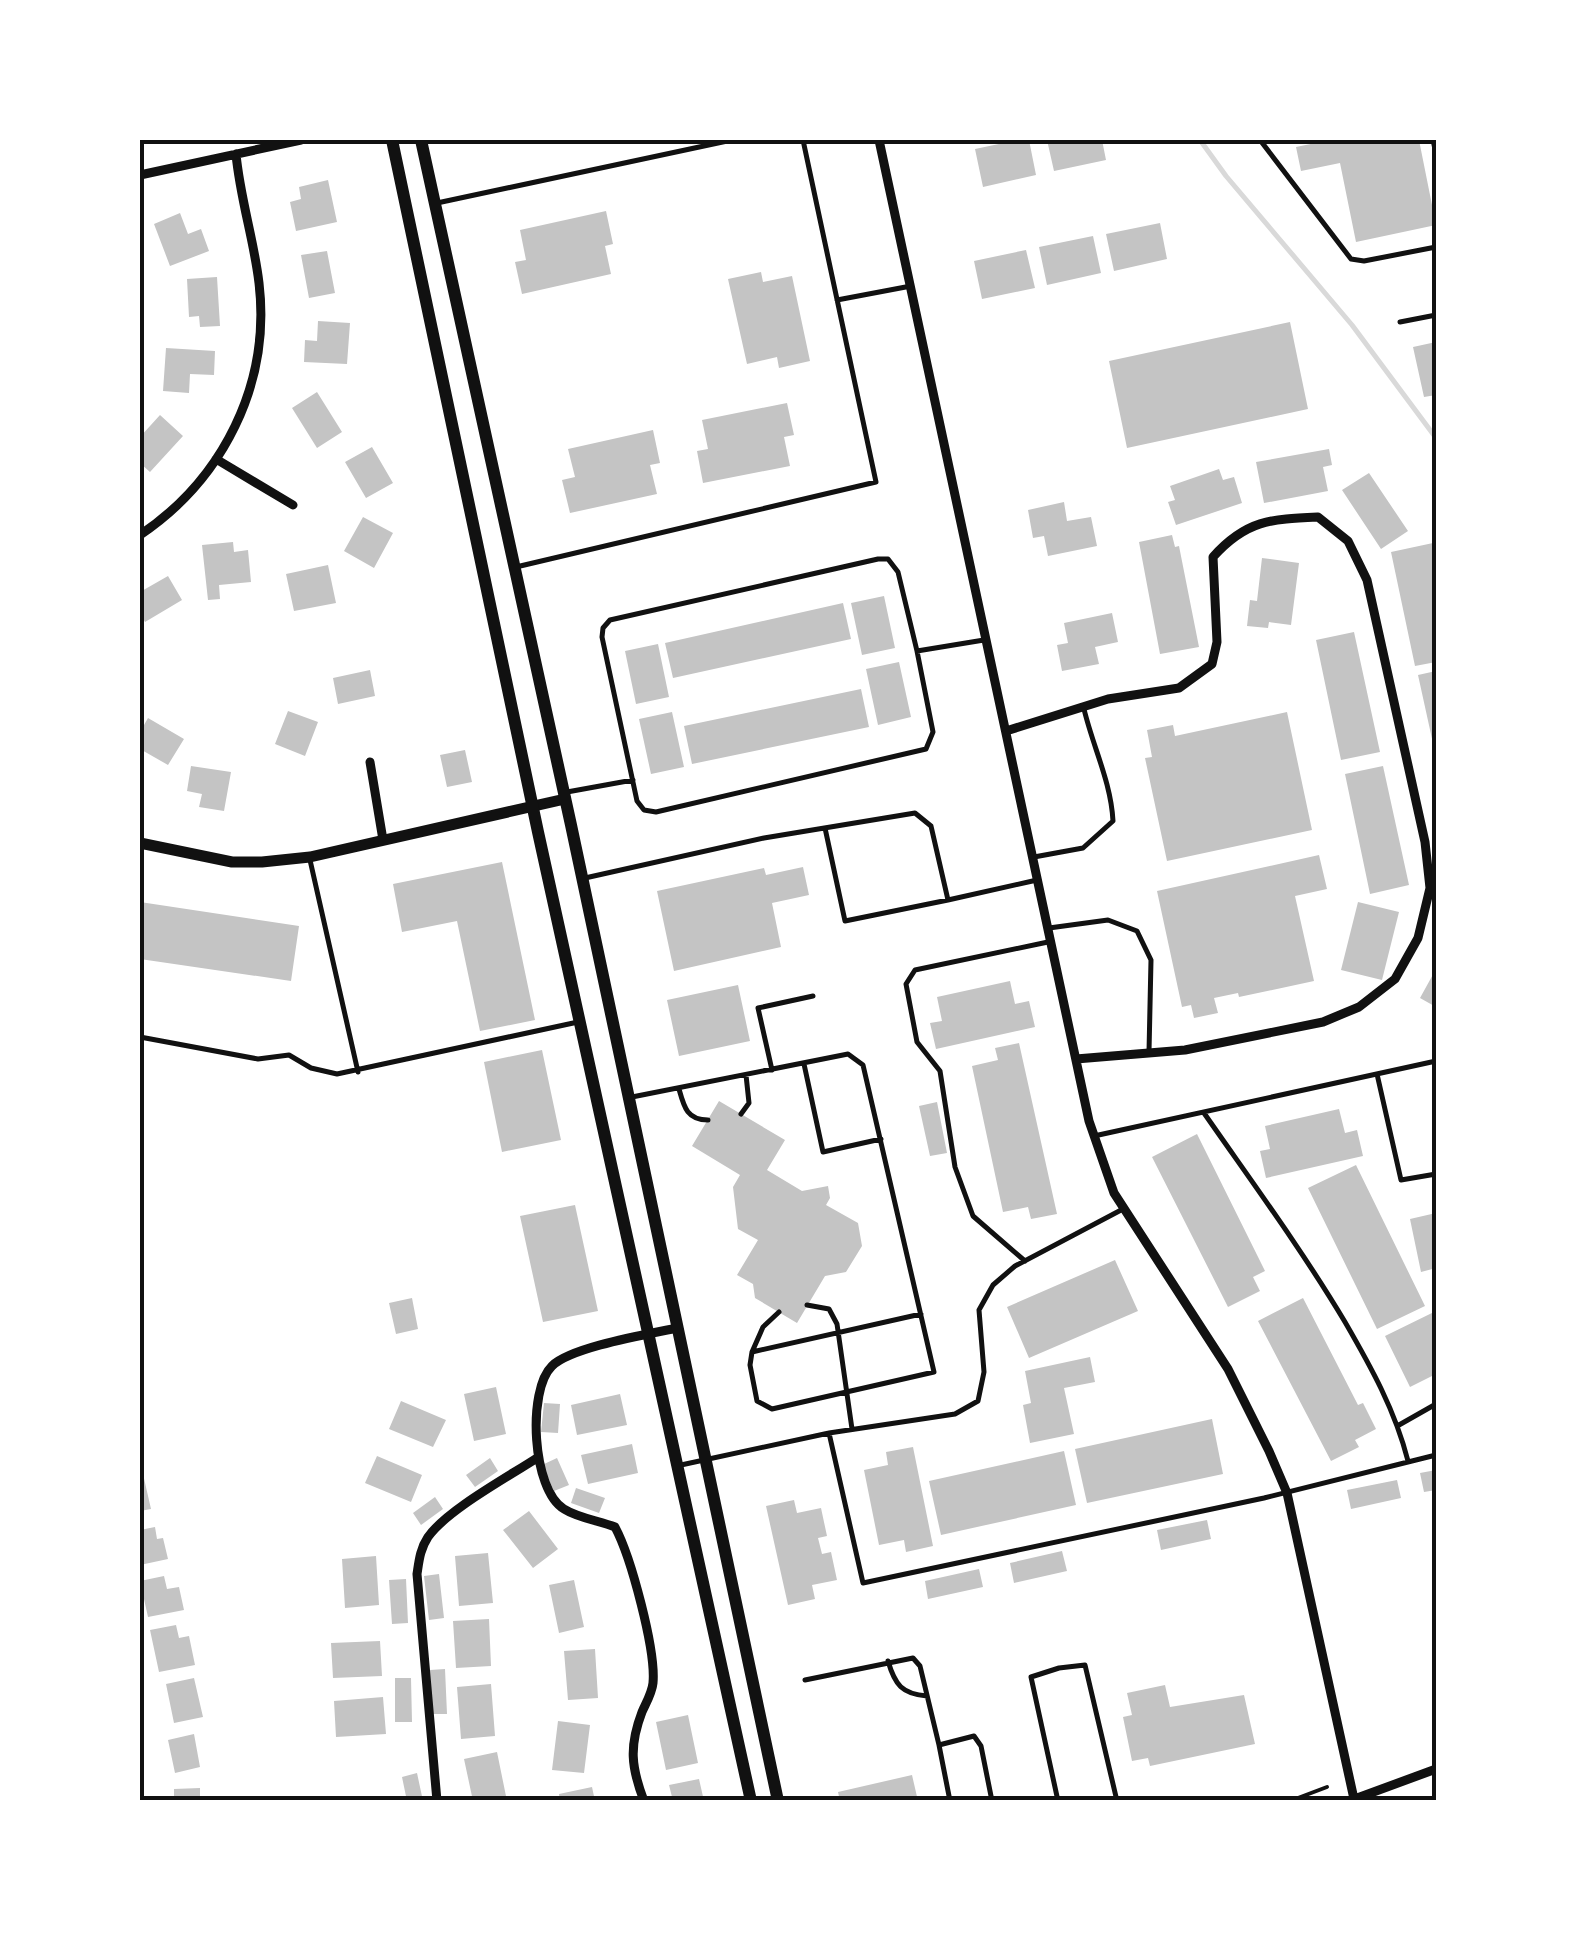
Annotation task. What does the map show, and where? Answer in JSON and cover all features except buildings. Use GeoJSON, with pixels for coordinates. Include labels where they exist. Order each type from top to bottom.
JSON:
{"type":"FeatureCollection","features":[{"type":"Feature","properties":{"kind":"main road"},"geometry":{"type":"LineString","coordinates":[[392,140],[751,1801]]}},
{"type":"Feature","properties":{"kind":"main road"},"geometry":{"type":"LineString","coordinates":[[421,140],[778,1801]]}},
{"type":"Feature","properties":{"kind":"street"},"geometry":{"type":"LineString","coordinates":[[140,175],[301,140]]}},
{"type":"Feature","properties":{"kind":"street"},"geometry":{"type":"LineString","coordinates":[[880,140],[1094,1136],[1114,1193],[1228,1369],[1287,1493],[1351,1800],[1436,1768]]}},
{"type":"Feature","properties":{"kind":"street"},"geometry":{"type":"LineString","coordinates":[[140,535],[201,481],[244,409],[261,325],[259,278],[236,154]]}},
{"type":"Feature","properties":{"kind":"street"},"geometry":{"type":"LineString","coordinates":[[216,459],[293,505]]}},
{"type":"Feature","properties":{"kind":"street"},"geometry":{"type":"LineString","coordinates":[[1006,731],[1108,699],[1179,688],[1212,664],[1217,642],[1213,557],[1234,534],[1277,518],[1318,517],[1348,541],[1367,580],[1425,842],[1430,888],[1418,938],[1395,979],[1359,1006],[1324,1022],[1185,1050],[1076,1060]]}},
{"type":"Feature","properties":{"kind":"street"},"geometry":{"type":"LineString","coordinates":[[370,762],[384,840]]}},
{"type":"Feature","properties":{"kind":"street"},"geometry":{"type":"LineString","coordinates":[[140,843],[232,862],[310,857],[565,796]]}},
{"type":"Feature","properties":{"kind":"street"},"geometry":{"type":"LineString","coordinates":[[644,1801],[631,1757],[640,1718],[654,1685],[650,1650],[624,1544],[615,1527],[563,1509],[544,1482],[537,1458],[542,1380],[554,1364],[578,1353],[677,1328]]}},
{"type":"Feature","properties":{"kind":"street"},"geometry":{"type":"LineString","coordinates":[[437,1801],[416,1574],[420,1552],[430,1534],[462,1508],[537,1458]]}},
{"type":"Feature","properties":{"kind":"lane"},"geometry":{"type":"LineString","coordinates":[[435,203],[732,140]]}},
{"type":"Feature","properties":{"kind":"lane"},"geometry":{"type":"LineString","coordinates":[[513,568],[876,482],[803,140]]}},
{"type":"Feature","properties":{"kind":"lane"},"geometry":{"type":"LineString","coordinates":[[1260,140],[1352,259],[1364,261],[1436,246]]}},
{"type":"Feature","properties":{"kind":"lane"},"geometry":{"type":"LineString","coordinates":[[1433,140],[1436,154]]}},
{"type":"Feature","properties":{"kind":"lane"},"geometry":{"type":"LineString","coordinates":[[837,300],[911,286]]}},
{"type":"Feature","properties":{"kind":"lane"},"geometry":{"type":"LineString","coordinates":[[1400,322],[1436,315]]}},
{"type":"Feature","properties":{"kind":"lane"},"geometry":{"type":"LineString","coordinates":[[878,558],[888,560],[898,572],[916,651],[933,732],[926,749],[656,812],[644,810],[637,801],[602,637],[610,620],[878,558]]}},
{"type":"Feature","properties":{"kind":"lane"},"geometry":{"type":"LineString","coordinates":[[916,651],[987,640]]}},
{"type":"Feature","properties":{"kind":"lane"},"geometry":{"type":"LineString","coordinates":[[1034,857],[1083,848],[1113,821],[1112,792],[1094,750],[1083,707]]}},
{"type":"Feature","properties":{"kind":"lane"},"geometry":{"type":"LineString","coordinates":[[565,796],[633,780]]}},
{"type":"Feature","properties":{"kind":"lane"},"geometry":{"type":"LineString","coordinates":[[582,879],[915,813],[932,826],[948,900]]}},
{"type":"Feature","properties":{"kind":"lane"},"geometry":{"type":"LineString","coordinates":[[826,828],[845,921],[1039,880]]}},
{"type":"Feature","properties":{"kind":"lane"},"geometry":{"type":"LineString","coordinates":[[310,857],[358,1072]]}},
{"type":"Feature","properties":{"kind":"lane"},"geometry":{"type":"LineString","coordinates":[[1049,928],[1108,920],[1137,930],[1151,960],[1150,1052]]}},
{"type":"Feature","properties":{"kind":"lane"},"geometry":{"type":"LineString","coordinates":[[1025,1261],[973,1216],[955,1167],[940,1071],[917,1042],[906,984],[915,970],[1052,941]]}},
{"type":"Feature","properties":{"kind":"lane"},"geometry":{"type":"LineString","coordinates":[[772,1070],[758,1008],[813,996]]}},
{"type":"Feature","properties":{"kind":"lane"},"geometry":{"type":"LineString","coordinates":[[140,1038],[258,1059],[289,1055],[311,1068],[337,1074],[580,1021]]}},
{"type":"Feature","properties":{"kind":"lane"},"geometry":{"type":"LineString","coordinates":[[629,1098],[848,1054],[864,1065],[934,1372],[772,1409],[757,1402],[750,1364],[763,1327],[779,1312]]}},
{"type":"Feature","properties":{"kind":"lane"},"geometry":{"type":"LineString","coordinates":[[1094,1136],[1436,1061]]}},
{"type":"Feature","properties":{"kind":"lane"},"geometry":{"type":"LineString","coordinates":[[804,1064],[822,1152],[880,1139]]}},
{"type":"Feature","properties":{"kind":"lane"},"geometry":{"type":"LineString","coordinates":[[1378,1074],[1401,1180],[1436,1174]]}},
{"type":"Feature","properties":{"kind":"lane"},"geometry":{"type":"LineString","coordinates":[[741,1114],[749,1103],[746,1075]]}},
{"type":"Feature","properties":{"kind":"lane"},"geometry":{"type":"LineString","coordinates":[[680,1089],[688,1113],[708,1120]]}},
{"type":"Feature","properties":{"kind":"lane"},"geometry":{"type":"LineString","coordinates":[[1204,1112],[1306,1258],[1372,1368],[1399,1425],[1408,1461]]}},
{"type":"Feature","properties":{"kind":"lane"},"geometry":{"type":"LineString","coordinates":[[678,1466],[828,1433],[955,1414],[978,1401],[984,1372],[979,1310],[993,1285],[1025,1261],[1123,1209]]}},
{"type":"Feature","properties":{"kind":"lane"},"geometry":{"type":"LineString","coordinates":[[807,1305],[829,1309],[838,1333],[852,1429]]}},
{"type":"Feature","properties":{"kind":"lane"},"geometry":{"type":"LineString","coordinates":[[752,1352],[921,1314]]}},
{"type":"Feature","properties":{"kind":"lane"},"geometry":{"type":"LineString","coordinates":[[1399,1425],[1436,1404]]}},
{"type":"Feature","properties":{"kind":"lane"},"geometry":{"type":"LineString","coordinates":[[828,1433],[863,1583],[1287,1493],[1436,1455]]}},
{"type":"Feature","properties":{"kind":"lane"},"geometry":{"type":"LineString","coordinates":[[805,1680],[913,1658],[920,1666],[928,1696],[950,1801]]}},
{"type":"Feature","properties":{"kind":"lane"},"geometry":{"type":"LineString","coordinates":[[888,1662],[893,1680],[904,1692],[928,1696]]}},
{"type":"Feature","properties":{"kind":"lane"},"geometry":{"type":"LineString","coordinates":[[1058,1801],[1031,1677],[1085,1665],[1117,1801]]}},
{"type":"Feature","properties":{"kind":"lane"},"geometry":{"type":"LineString","coordinates":[[938,1745],[974,1736],[981,1746],[992,1801]]}},
{"type":"Feature","properties":{"kind":"path"},"geometry":{"type":"LineString","coordinates":[[1290,1801],[1327,1787]]}},
{"type":"Feature","properties":{"kind":"waterway"},"geometry":{"type":"LineString","coordinates":[[1200,140],[1352,325],[1436,438]]}}]}
